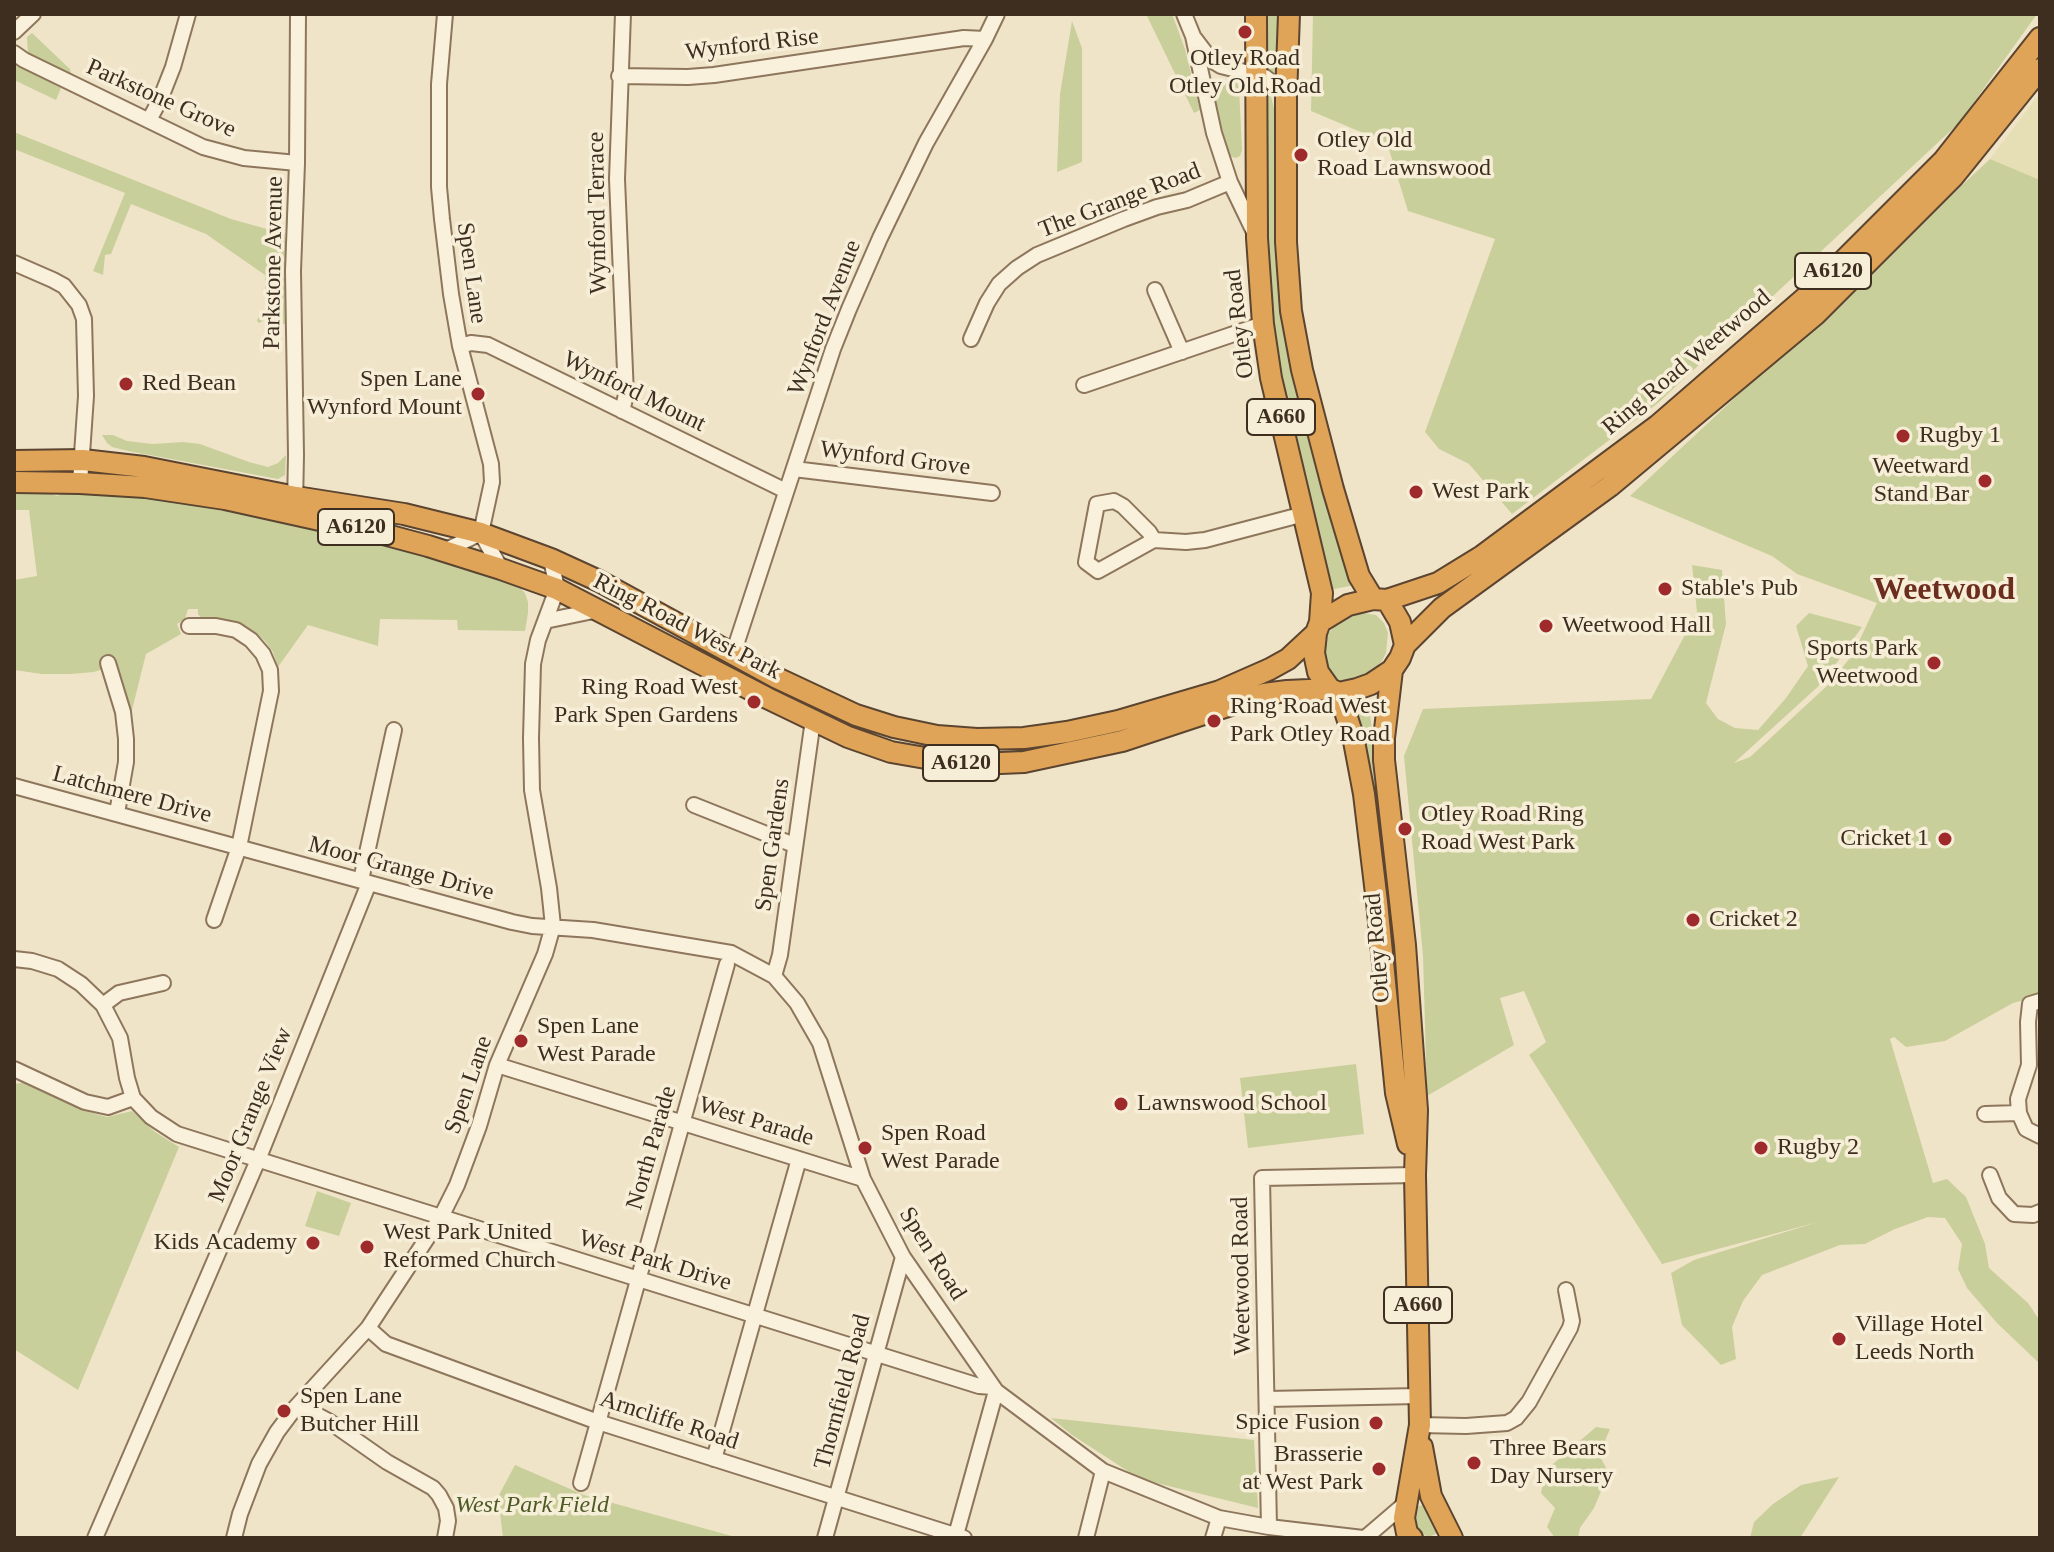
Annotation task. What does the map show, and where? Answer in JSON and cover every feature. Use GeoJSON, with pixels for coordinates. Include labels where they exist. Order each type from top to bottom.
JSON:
{"type":"FeatureCollection","features":[{"type":"Feature","properties":{"kind":"highway","name":"Otley Road"},"geometry":{"type":"LineString","coordinates":[[1256,14],[1246,72],[1263,324],[1271,378],[1322,593],[1318,628]]}},
{"type":"Feature","properties":{"kind":"highway","name":"A660"},"geometry":{"type":"LineString","coordinates":[[1289,14],[1286,242],[1291,311],[1302,370],[1344,529],[1359,576],[1380,599]]}},
{"type":"Feature","properties":{"kind":"highway","name":"Ring Road Weetwood"},"geometry":{"type":"LineString","coordinates":[[1380,599],[1438,583],[1482,556],[1657,426],[1814,290],[1944,160],[2040,38]]}},
{"type":"Feature","properties":{"kind":"highway","name":"Ring Road Weetwood"},"geometry":{"type":"LineString","coordinates":[[1405,645],[1450,602],[1610,486],[1816,314],[1953,177],[2040,69]]}},
{"type":"Feature","properties":{"kind":"highway","name":"Ring Road West Park"},"geometry":{"type":"LineString","coordinates":[[14,461],[83,460],[144,467],[295,505],[501,569],[557,589],[813,720],[848,737],[891,752],[977,764],[1024,762],[1122,741],[1264,694],[1334,691]]}},
{"type":"Feature","properties":{"kind":"highway","name":"Ring Road West Park"},"geometry":{"type":"LineString","coordinates":[[14,482],[145,487],[225,499],[404,514],[481,533],[590,577],[777,678],[856,715],[937,736],[1024,738],[1118,721],[1220,691],[1288,659],[1318,628]]}},
{"type":"Feature","properties":{"kind":"highway","name":"A6120"},"geometry":{"type":"LineString","coordinates":[[1318,628],[1348,605],[1380,599]]}},
{"type":"Feature","properties":{"kind":"highway"},"geometry":{"type":"LineString","coordinates":[[1380,599],[1400,622],[1405,645]]}},
{"type":"Feature","properties":{"kind":"highway"},"geometry":{"type":"LineString","coordinates":[[1318,628],[1314,653],[1318,672],[1334,691]]}},
{"type":"Feature","properties":{"kind":"highway","name":"A6120"},"geometry":{"type":"LineString","coordinates":[[1334,691],[1371,684],[1392,670],[1405,645]]}},
{"type":"Feature","properties":{"kind":"highway","name":"Otley Road"},"geometry":{"type":"LineString","coordinates":[[1392,670],[1384,760],[1405,945],[1417,1110],[1415,1175],[1420,1430],[1431,1496],[1447,1535]]}},
{"type":"Feature","properties":{"kind":"highway","name":"Otley Road"},"geometry":{"type":"LineString","coordinates":[[1334,691],[1353,736],[1364,794],[1396,1093],[1415,1175]]}},
{"type":"Feature","properties":{"kind":"highway","name":"Otley Road"},"geometry":{"type":"LineString","coordinates":[[1412,1538],[1407,1533],[1404,1518],[1420,1430]]}},
{"type":"Feature","properties":{"kind":"highway"},"geometry":{"type":"LineString","coordinates":[[1407,1502],[1431,1496]]}},
{"type":"Feature","properties":{"kind":"street"},"geometry":{"type":"LineString","coordinates":[[14,32],[33,14]]}},
{"type":"Feature","properties":{"kind":"street"},"geometry":{"type":"LineString","coordinates":[[149,120],[173,67],[188,14]]}},
{"type":"Feature","properties":{"kind":"street","name":"Parkstone Avenue"},"geometry":{"type":"LineString","coordinates":[[295,505],[293,271],[298,14]]}},
{"type":"Feature","properties":{"kind":"street","name":"Spen Lane"},"geometry":{"type":"LineString","coordinates":[[445,14],[439,84],[439,187],[460,346],[491,464],[492,482],[481,533]]}},
{"type":"Feature","properties":{"kind":"street","name":"Wynford Terrace"},"geometry":{"type":"LineString","coordinates":[[622,411],[626,395],[617,179],[623,14]]}},
{"type":"Feature","properties":{"kind":"street","name":"Wynford Avenue"},"geometry":{"type":"LineString","coordinates":[[733,654],[833,349],[880,238],[926,143],[997,14]]}},
{"type":"Feature","properties":{"kind":"street"},"geometry":{"type":"LineString","coordinates":[[1184,14],[1193,36],[1214,133],[1230,182],[1257,238]]}},
{"type":"Feature","properties":{"kind":"street"},"geometry":{"type":"LineString","coordinates":[[1193,36],[1211,60],[1274,83],[1286,97]]}},
{"type":"Feature","properties":{"kind":"street","name":"Wynford Rise"},"geometry":{"type":"LineString","coordinates":[[619,76],[714,75],[964,38],[985,39]]}},
{"type":"Feature","properties":{"kind":"street","name":"Parkstone Grove"},"geometry":{"type":"LineString","coordinates":[[14,53],[203,147],[244,158],[297,163]]}},
{"type":"Feature","properties":{"kind":"street"},"geometry":{"type":"LineString","coordinates":[[1206,98],[1215,79],[1226,73],[1246,72]]}},
{"type":"Feature","properties":{"kind":"street","name":"The Grange Road"},"geometry":{"type":"LineString","coordinates":[[971,339],[999,284],[1037,255],[1124,219],[1187,200],[1230,182]]}},
{"type":"Feature","properties":{"kind":"street"},"geometry":{"type":"LineString","coordinates":[[14,263],[64,286],[73,296],[84,319],[86,396],[80,483]]}},
{"type":"Feature","properties":{"kind":"street"},"geometry":{"type":"LineString","coordinates":[[1155,290],[1182,352]]}},
{"type":"Feature","properties":{"kind":"street"},"geometry":{"type":"LineString","coordinates":[[1084,385],[1263,324]]}},
{"type":"Feature","properties":{"kind":"street","name":"Wynford Mount"},"geometry":{"type":"LineString","coordinates":[[460,346],[471,343],[488,345],[786,491]]}},
{"type":"Feature","properties":{"kind":"street","name":"Wynford Grove"},"geometry":{"type":"LineString","coordinates":[[794,469],[992,493]]}},
{"type":"Feature","properties":{"kind":"street"},"geometry":{"type":"LineString","coordinates":[[1154,540],[1123,506],[1114,501],[1097,504],[1086,562],[1098,571],[1154,540],[1205,540],[1304,514]]}},
{"type":"Feature","properties":{"kind":"street"},"geometry":{"type":"LineString","coordinates":[[444,551],[481,533],[501,569]]}},
{"type":"Feature","properties":{"kind":"street"},"geometry":{"type":"LineString","coordinates":[[551,559],[557,589],[590,577]]}},
{"type":"Feature","properties":{"kind":"street","name":"Spen Lane"},"geometry":{"type":"LineString","coordinates":[[234,1538],[259,1464],[277,1432],[368,1328],[441,1217],[457,1185],[479,1126],[497,1065],[545,954],[553,926],[532,790],[533,664],[538,640],[557,589]]}},
{"type":"Feature","properties":{"kind":"street"},"geometry":{"type":"LineString","coordinates":[[545,621],[598,610]]}},
{"type":"Feature","properties":{"kind":"street"},"geometry":{"type":"LineString","coordinates":[[189,626],[236,630],[251,640],[263,654],[270,670],[271,691],[239,847],[214,920]]}},
{"type":"Feature","properties":{"kind":"street"},"geometry":{"type":"LineString","coordinates":[[108,663],[123,712],[126,739],[126,762],[117,813]]}},
{"type":"Feature","properties":{"kind":"street","name":"Spen Gardens"},"geometry":{"type":"LineString","coordinates":[[774,976],[780,955],[813,720]]}},
{"type":"Feature","properties":{"kind":"street","name":"Moor Grange View"},"geometry":{"type":"LineString","coordinates":[[95,1538],[258,1160],[365,882],[394,730]]}},
{"type":"Feature","properties":{"kind":"street","name":"Latchmere Drive"},"geometry":{"type":"LineString","coordinates":[[14,786],[239,847]]}},
{"type":"Feature","properties":{"kind":"street"},"geometry":{"type":"LineString","coordinates":[[694,805],[794,845]]}},
{"type":"Feature","properties":{"kind":"street","name":"Moor Grange Drive"},"geometry":{"type":"LineString","coordinates":[[239,847],[512,922],[553,926]]}},
{"type":"Feature","properties":{"kind":"street","name":"Spen Road"},"geometry":{"type":"LineString","coordinates":[[553,926],[731,953],[774,976],[797,1003],[820,1043],[863,1179],[903,1257],[994,1394],[1103,1471],[1219,1518],[1364,1538],[1407,1502]]}},
{"type":"Feature","properties":{"kind":"street"},"geometry":{"type":"LineString","coordinates":[[14,959],[58,969],[81,984],[103,1005],[120,1038],[133,1098],[108,1107],[85,1102],[14,1069]]}},
{"type":"Feature","properties":{"kind":"street","name":"North Parade"},"geometry":{"type":"LineString","coordinates":[[581,1483],[727,964]]}},
{"type":"Feature","properties":{"kind":"street"},"geometry":{"type":"LineString","coordinates":[[103,1005],[119,993],[163,983]]}},
{"type":"Feature","properties":{"kind":"street"},"geometry":{"type":"LineString","coordinates":[[2040,1001],[2030,1004],[2029,1065],[2018,1099],[2019,1113],[2026,1129],[2040,1136]]}},
{"type":"Feature","properties":{"kind":"street","name":"West Parade"},"geometry":{"type":"LineString","coordinates":[[497,1065],[863,1179]]}},
{"type":"Feature","properties":{"kind":"street","name":"West Park Drive"},"geometry":{"type":"LineString","coordinates":[[133,1098],[151,1117],[177,1134],[979,1386],[994,1394]]}},
{"type":"Feature","properties":{"kind":"street"},"geometry":{"type":"LineString","coordinates":[[1985,1114],[2019,1113]]}},
{"type":"Feature","properties":{"kind":"street"},"geometry":{"type":"LineString","coordinates":[[714,1459],[799,1159]]}},
{"type":"Feature","properties":{"kind":"street","name":"Weetwood Road"},"geometry":{"type":"LineString","coordinates":[[1269,1527],[1262,1178],[1415,1175]]}},
{"type":"Feature","properties":{"kind":"street"},"geometry":{"type":"LineString","coordinates":[[1990,1175],[1999,1198],[2014,1214],[2033,1215],[2040,1212]]}},
{"type":"Feature","properties":{"kind":"street","name":"Thornfield Road"},"geometry":{"type":"LineString","coordinates":[[825,1538],[903,1257]]}},
{"type":"Feature","properties":{"kind":"street"},"geometry":{"type":"LineString","coordinates":[[1420,1430],[1507,1423],[1516,1418],[1529,1402],[1570,1328],[1572,1321],[1566,1290]]}},
{"type":"Feature","properties":{"kind":"street","name":"Arncliffe Road"},"geometry":{"type":"LineString","coordinates":[[368,1328],[386,1344],[598,1422],[960,1537]]}},
{"type":"Feature","properties":{"kind":"street"},"geometry":{"type":"LineString","coordinates":[[960,1537],[994,1394]]}},
{"type":"Feature","properties":{"kind":"street"},"geometry":{"type":"LineString","coordinates":[[1267,1399],[1419,1396]]}},
{"type":"Feature","properties":{"kind":"street"},"geometry":{"type":"LineString","coordinates":[[298,1405],[433,1488],[446,1508],[448,1521],[445,1538]]}},
{"type":"Feature","properties":{"kind":"street"},"geometry":{"type":"LineString","coordinates":[[1086,1538],[1103,1471]]}},
{"type":"Feature","properties":{"kind":"street"},"geometry":{"type":"LineString","coordinates":[[1213,1538],[1219,1518]]}},
{"type":"Feature","properties":{"kind":"shaded area"},"geometry":{"type":"Polygon","coordinates":[[[2040,93],[2040,180],[1990,159],[2040,93]]]}},
{"type":"Feature","properties":{"kind":"green space"},"geometry":{"type":"Polygon","coordinates":[[[1146,14],[1172,14],[1185,49],[1200,110],[1194,113],[1146,14]]]}},
{"type":"Feature","properties":{"kind":"green space"},"geometry":{"type":"Polygon","coordinates":[[[1263,14],[1282,14],[1281,78],[1262,70],[1263,14]]]}},
{"type":"Feature","properties":{"kind":"green space"},"geometry":{"type":"Polygon","coordinates":[[[1313,14],[2037,14],[1959,123],[1658,403],[1512,514],[1469,464],[1439,449],[1425,432],[1495,239],[1408,211],[1387,143],[1311,111],[1313,14]]]}},
{"type":"Feature","properties":{"kind":"green space"},"geometry":{"type":"Polygon","coordinates":[[[1072,21],[1082,48],[1082,162],[1057,172],[1060,94],[1072,21]]]}},
{"type":"Feature","properties":{"kind":"green space"},"geometry":{"type":"Polygon","coordinates":[[[32,33],[70,69],[72,77],[28,55],[27,37],[32,33]]]}},
{"type":"Feature","properties":{"kind":"green space"},"geometry":{"type":"Polygon","coordinates":[[[14,63],[61,88],[56,100],[14,80],[14,63]]]}},
{"type":"Feature","properties":{"kind":"green space"},"geometry":{"type":"Polygon","coordinates":[[[1230,80],[1236,81],[1239,87],[1242,150],[1236,158],[1229,156],[1214,98],[1219,86],[1230,80]]]}},
{"type":"Feature","properties":{"kind":"green space"},"geometry":{"type":"Polygon","coordinates":[[[1262,87],[1270,93],[1274,108],[1280,257],[1355,585],[1329,590],[1273,352],[1267,298],[1262,87]]]}},
{"type":"Feature","properties":{"kind":"green space"},"geometry":{"type":"Polygon","coordinates":[[[14,132],[231,219],[285,234],[285,324],[278,324],[277,319],[257,321],[265,312],[265,275],[206,234],[131,204],[111,254],[105,255],[103,275],[93,271],[125,193],[14,149],[14,132]]]}},
{"type":"Feature","properties":{"kind":"green space"},"geometry":{"type":"Polygon","coordinates":[[[1990,159],[2040,180],[2040,996],[2013,1003],[1945,1041],[1906,1047],[1894,1037],[1890,1039],[1933,1183],[1947,1179],[1966,1197],[1985,1244],[1989,1268],[2028,1303],[2040,1321],[2040,1364],[1997,1323],[1967,1288],[1958,1269],[1962,1244],[1945,1218],[1928,1217],[1865,1244],[1840,1245],[1762,1275],[1743,1301],[1732,1327],[1736,1359],[1721,1365],[1682,1325],[1671,1273],[1694,1260],[1818,1222],[1662,1264],[1529,1055],[1546,1042],[1524,991],[1500,998],[1514,1045],[1427,1096],[1423,956],[1404,756],[1423,709],[1651,699],[1697,612],[1692,565],[1722,570],[1726,624],[1706,703],[1718,719],[1735,728],[1758,730],[1808,666],[1796,626],[1809,613],[1862,627],[1823,682],[1734,763],[1750,757],[1829,684],[1853,654],[1877,603],[1797,574],[1772,556],[1630,496],[1990,159]]]}},
{"type":"Feature","properties":{"kind":"green space"},"geometry":{"type":"Polygon","coordinates":[[[102,435],[153,444],[200,444],[268,467],[286,455],[285,475],[278,479],[128,451],[112,447],[102,435]]]}},
{"type":"Feature","properties":{"kind":"green space"},"geometry":{"type":"Polygon","coordinates":[[[14,491],[44,491],[57,496],[69,491],[146,497],[214,508],[295,522],[466,565],[518,586],[525,593],[528,613],[525,631],[458,630],[457,620],[380,619],[378,646],[308,625],[278,667],[273,652],[253,631],[238,624],[202,619],[198,609],[188,609],[185,619],[177,624],[181,634],[146,654],[131,714],[116,665],[94,672],[71,674],[14,670],[14,580],[37,576],[29,510],[14,510],[14,491]]]}},
{"type":"Feature","properties":{"kind":"green space"},"geometry":{"type":"Polygon","coordinates":[[[1363,613],[1376,615],[1384,623],[1388,633],[1386,653],[1369,675],[1351,683],[1339,680],[1329,672],[1323,660],[1325,638],[1337,622],[1363,613]]]}},
{"type":"Feature","properties":{"kind":"green space"},"geometry":{"type":"Polygon","coordinates":[[[1373,709],[1370,715],[1393,876],[1383,877],[1354,711],[1373,709]]]}},
{"type":"Feature","properties":{"kind":"green space"},"geometry":{"type":"Polygon","coordinates":[[[1356,1064],[1364,1134],[1248,1148],[1240,1078],[1356,1064]]]}},
{"type":"Feature","properties":{"kind":"green space"},"geometry":{"type":"Polygon","coordinates":[[[28,1082],[89,1112],[107,1117],[132,1111],[155,1132],[179,1147],[78,1390],[14,1349],[14,1084],[28,1082]]]}},
{"type":"Feature","properties":{"kind":"green space"},"geometry":{"type":"Polygon","coordinates":[[[317,1191],[351,1203],[339,1236],[305,1226],[317,1191]]]}},
{"type":"Feature","properties":{"kind":"green space"},"geometry":{"type":"Polygon","coordinates":[[[1051,1418],[1254,1440],[1258,1508],[1140,1479],[1051,1418]]]}},
{"type":"Feature","properties":{"kind":"green space"},"geometry":{"type":"Polygon","coordinates":[[[1596,1427],[1610,1429],[1599,1455],[1608,1471],[1602,1489],[1580,1528],[1578,1538],[1555,1538],[1547,1527],[1555,1508],[1541,1493],[1546,1470],[1596,1427]]]}},
{"type":"Feature","properties":{"kind":"green space","name":"West Park Field"},"geometry":{"type":"Polygon","coordinates":[[[515,1465],[584,1495],[739,1538],[503,1538],[500,1513],[492,1508],[515,1465]]]}},
{"type":"Feature","properties":{"kind":"green space"},"geometry":{"type":"Polygon","coordinates":[[[1839,1477],[1800,1538],[1750,1538],[1754,1522],[1773,1504],[1801,1485],[1839,1477]]]}},
{"type":"Feature","properties":{"kind":"green space"},"geometry":{"type":"Polygon","coordinates":[[[1423,1505],[1430,1508],[1439,1526],[1436,1534],[1428,1537],[1415,1527],[1413,1511],[1415,1507],[1423,1505]]]}},
{"type":"Feature","properties":{"kind":"place","name":"Otley Road Otley Old Road"},"geometry":{"type":"Point","coordinates":[1245,32]}},
{"type":"Feature","properties":{"kind":"place","name":"Otley Old Road Lawnswood"},"geometry":{"type":"Point","coordinates":[1301,155]}},
{"type":"Feature","properties":{"kind":"place","name":"Red Bean"},"geometry":{"type":"Point","coordinates":[126,384]}},
{"type":"Feature","properties":{"kind":"place","name":"Spen Lane Wynford Mount"},"geometry":{"type":"Point","coordinates":[478,394]}},
{"type":"Feature","properties":{"kind":"place","name":"Rugby 1"},"geometry":{"type":"Point","coordinates":[1903,436]}},
{"type":"Feature","properties":{"kind":"place","name":"Weetward Stand Bar"},"geometry":{"type":"Point","coordinates":[1985,481]}},
{"type":"Feature","properties":{"kind":"place","name":"West Park"},"geometry":{"type":"Point","coordinates":[1416,492]}},
{"type":"Feature","properties":{"kind":"place","name":"Stable's Pub"},"geometry":{"type":"Point","coordinates":[1665,589]}},
{"type":"Feature","properties":{"kind":"place","name":"Weetwood Hall"},"geometry":{"type":"Point","coordinates":[1546,626]}},
{"type":"Feature","properties":{"kind":"place","name":"Sports Park Weetwood"},"geometry":{"type":"Point","coordinates":[1934,663]}},
{"type":"Feature","properties":{"kind":"place","name":"Ring Road West Park Spen Gardens"},"geometry":{"type":"Point","coordinates":[754,702]}},
{"type":"Feature","properties":{"kind":"place","name":"Ring Road West Park Otley Road"},"geometry":{"type":"Point","coordinates":[1214,721]}},
{"type":"Feature","properties":{"kind":"place","name":"Otley Road Ring Road West Park"},"geometry":{"type":"Point","coordinates":[1405,829]}},
{"type":"Feature","properties":{"kind":"place","name":"Cricket 1"},"geometry":{"type":"Point","coordinates":[1945,839]}},
{"type":"Feature","properties":{"kind":"place","name":"Cricket 2"},"geometry":{"type":"Point","coordinates":[1693,920]}},
{"type":"Feature","properties":{"kind":"place","name":"Spen Lane West Parade"},"geometry":{"type":"Point","coordinates":[521,1041]}},
{"type":"Feature","properties":{"kind":"place","name":"Lawnswood School"},"geometry":{"type":"Point","coordinates":[1121,1104]}},
{"type":"Feature","properties":{"kind":"place","name":"Spen Road West Parade"},"geometry":{"type":"Point","coordinates":[865,1148]}},
{"type":"Feature","properties":{"kind":"place","name":"Rugby 2"},"geometry":{"type":"Point","coordinates":[1761,1148]}},
{"type":"Feature","properties":{"kind":"place","name":"Kids Academy"},"geometry":{"type":"Point","coordinates":[313,1243]}},
{"type":"Feature","properties":{"kind":"place","name":"West Park United Reformed Church"},"geometry":{"type":"Point","coordinates":[367,1247]}},
{"type":"Feature","properties":{"kind":"place","name":"Village Hotel Leeds North"},"geometry":{"type":"Point","coordinates":[1839,1339]}},
{"type":"Feature","properties":{"kind":"place","name":"Spen Lane Butcher Hill"},"geometry":{"type":"Point","coordinates":[284,1411]}},
{"type":"Feature","properties":{"kind":"place","name":"Spice Fusion"},"geometry":{"type":"Point","coordinates":[1376,1423]}},
{"type":"Feature","properties":{"kind":"place","name":"Three Bears Day Nursery"},"geometry":{"type":"Point","coordinates":[1474,1463]}},
{"type":"Feature","properties":{"kind":"place","name":"Brasserie at West Park"},"geometry":{"type":"Point","coordinates":[1379,1469]}},
{"type":"Feature","properties":{"kind":"district","name":"Weetwood"},"geometry":{"type":"Point","coordinates":[1944,591]}}]}
